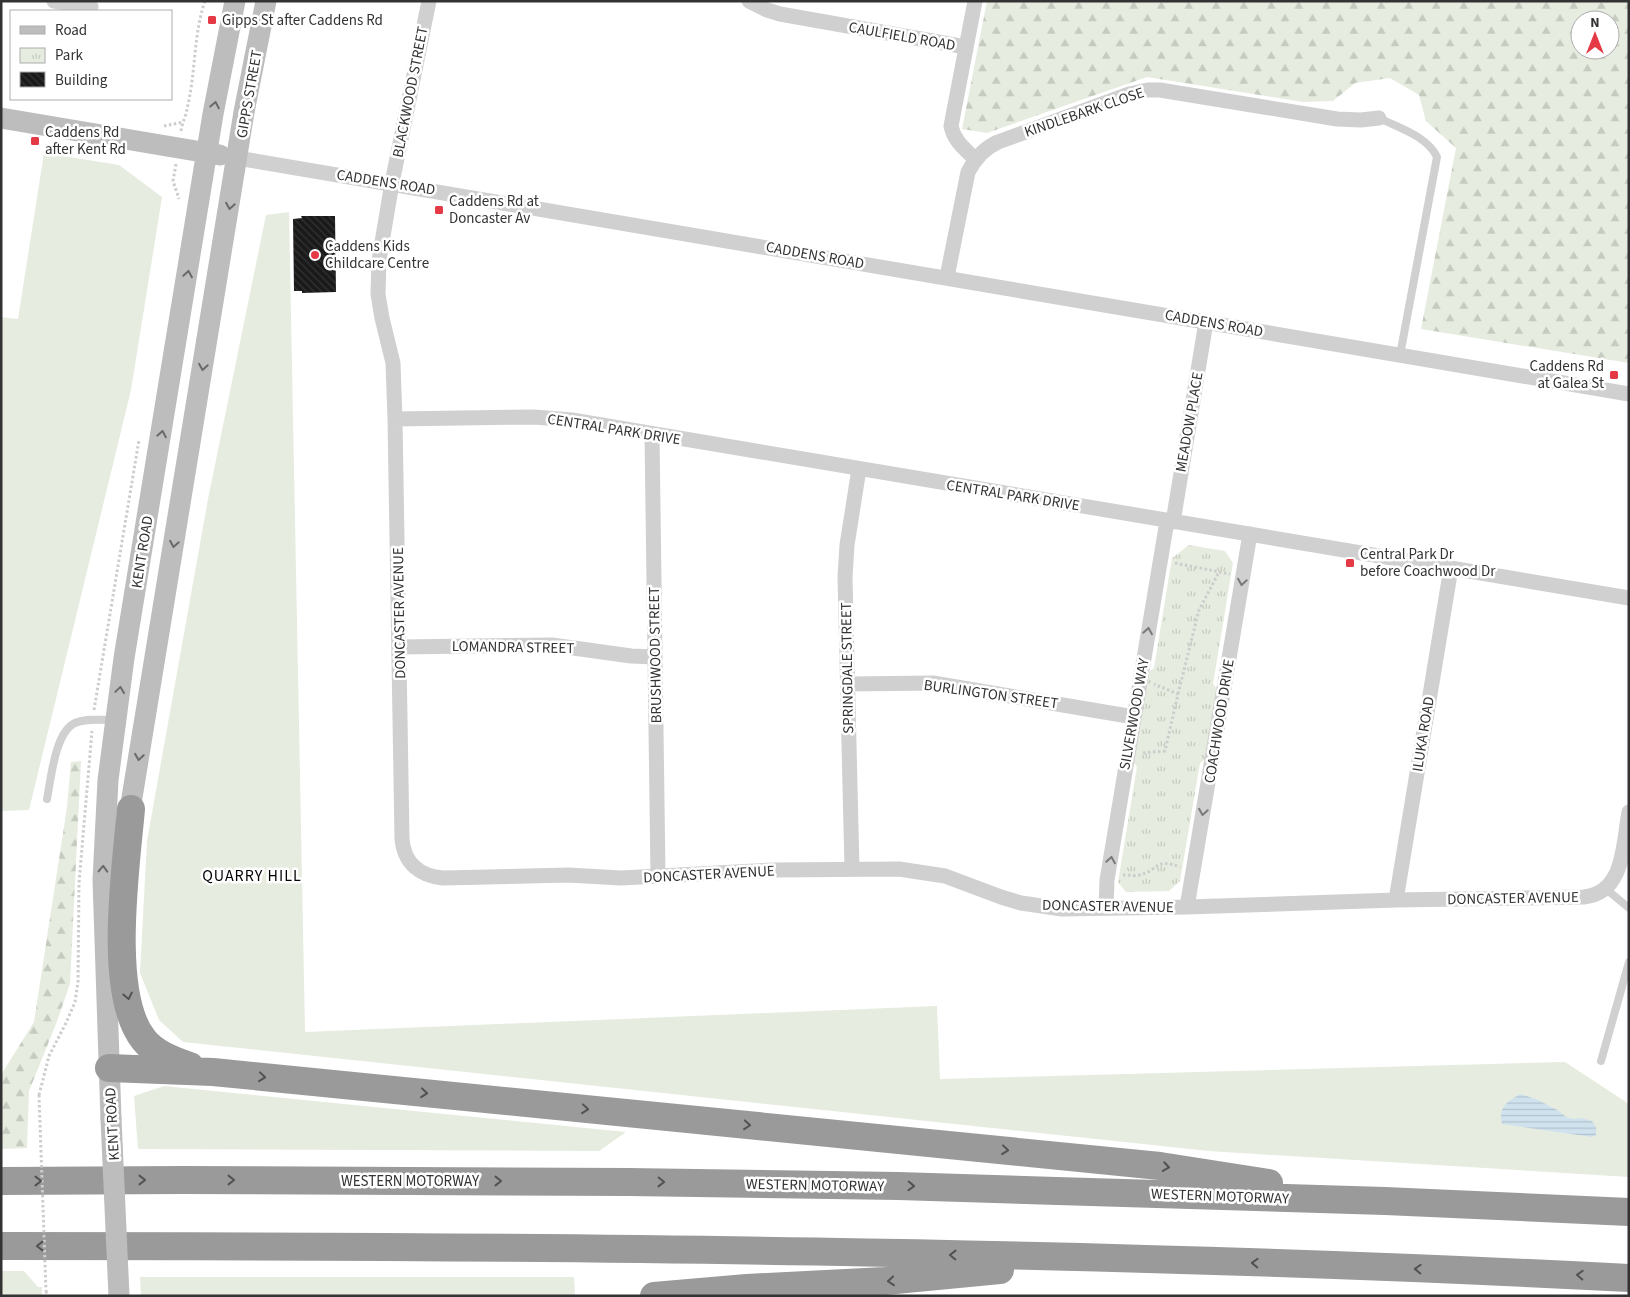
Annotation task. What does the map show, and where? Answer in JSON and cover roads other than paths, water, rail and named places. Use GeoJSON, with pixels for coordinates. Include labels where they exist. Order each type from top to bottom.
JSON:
{"type":"FeatureCollection","features":[{"type":"Feature","properties":{"kind":"highway"},"geometry":{"type":"LineString","coordinates":[[130,809],[122,924],[122,962],[131,1014],[137,1029],[145,1041],[157,1051],[174,1061],[213,1072]]}},
{"type":"Feature","properties":{"kind":"highway"},"geometry":{"type":"LineString","coordinates":[[109,1068],[213,1072],[1160,1166],[1385,1201]]}},
{"type":"Feature","properties":{"kind":"highway","name":"WESTERN MOTORWAY"},"geometry":{"type":"LineString","coordinates":[[1,1181],[618,1182],[898,1186],[1385,1201],[1629,1212]]}},
{"type":"Feature","properties":{"kind":"highway"},"geometry":{"type":"LineString","coordinates":[[1,1246],[312,1245],[627,1248],[1131,1258],[1629,1278]]}},
{"type":"Feature","properties":{"kind":"highway"},"geometry":{"type":"LineString","coordinates":[[654,1296],[747,1288],[884,1281],[1131,1258]]}},
{"type":"Feature","properties":{"kind":"main road","name":"GIPPS STREET"},"geometry":{"type":"LineString","coordinates":[[207,153],[235,1]]}},
{"type":"Feature","properties":{"kind":"main road","name":"GIPPS STREET"},"geometry":{"type":"LineString","coordinates":[[237,158],[266,1]]}},
{"type":"Feature","properties":{"kind":"main road","name":"CADDENS ROAD"},"geometry":{"type":"LineString","coordinates":[[1,118],[237,158]]}},
{"type":"Feature","properties":{"kind":"main road","name":"KENT ROAD"},"geometry":{"type":"LineString","coordinates":[[119,1296],[103,880],[108,780],[115,720],[207,153]]}},
{"type":"Feature","properties":{"kind":"main road","name":"KENT ROAD"},"geometry":{"type":"LineString","coordinates":[[106,953],[237,158]]}},
{"type":"Feature","properties":{"kind":"street"},"geometry":{"type":"LineString","coordinates":[[54,1],[91,7]]}},
{"type":"Feature","properties":{"kind":"street","name":"BLACKWOOD STREET"},"geometry":{"type":"LineString","coordinates":[[392,183],[429,1]]}},
{"type":"Feature","properties":{"kind":"street","name":"CAULFIELD ROAD"},"geometry":{"type":"LineString","coordinates":[[749,1],[780,14],[966,47],[951,126],[952,134],[956,140],[975,159]]}},
{"type":"Feature","properties":{"kind":"street"},"geometry":{"type":"LineString","coordinates":[[966,47],[975,1]]}},
{"type":"Feature","properties":{"kind":"street","name":"KINDLEBARK CLOSE"},"geometry":{"type":"LineString","coordinates":[[975,159],[998,142],[1129,94],[1148,90],[1337,119],[1361,120],[1379,118]]}},
{"type":"Feature","properties":{"kind":"street","name":"CADDENS ROAD"},"geometry":{"type":"LineString","coordinates":[[237,158],[1629,394]]}},
{"type":"Feature","properties":{"kind":"street"},"geometry":{"type":"LineString","coordinates":[[947,277],[966,180],[975,159]]}},
{"type":"Feature","properties":{"kind":"street","name":"DONCASTER AVENUE"},"geometry":{"type":"LineString","coordinates":[[392,183],[380,249],[378,289],[382,318],[393,363],[402,839],[405,854],[414,867],[429,876],[443,878],[568,875],[609,878],[852,868],[900,869],[946,876],[1001,897],[1043,907],[1062,909],[1584,897],[1599,894],[1606,889]]}},
{"type":"Feature","properties":{"kind":"street","name":"MEADOW PLACE"},"geometry":{"type":"LineString","coordinates":[[1170,521],[1206,322]]}},
{"type":"Feature","properties":{"kind":"street","name":"CENTRAL PARK DRIVE"},"geometry":{"type":"LineString","coordinates":[[395,419],[548,418],[1629,598]]}},
{"type":"Feature","properties":{"kind":"street","name":"BRUSHWOOD STREET"},"geometry":{"type":"LineString","coordinates":[[652,434],[658,876]]}},
{"type":"Feature","properties":{"kind":"street","name":"SPRINGDALE STREET"},"geometry":{"type":"LineString","coordinates":[[852,868],[845,561],[859,469]]}},
{"type":"Feature","properties":{"kind":"street","name":"SILVERWOOD WAY"},"geometry":{"type":"LineString","coordinates":[[1106,908],[1107,880],[1134,717],[1170,521]]}},
{"type":"Feature","properties":{"kind":"street","name":"COACHWOOD DRIVE"},"geometry":{"type":"LineString","coordinates":[[1187,907],[1250,534]]}},
{"type":"Feature","properties":{"kind":"street","name":"ILUKA ROAD"},"geometry":{"type":"LineString","coordinates":[[1396,900],[1451,568]]}},
{"type":"Feature","properties":{"kind":"street","name":"LOMANDRA STREET"},"geometry":{"type":"LineString","coordinates":[[399,647],[552,644],[631,656],[655,657]]}},
{"type":"Feature","properties":{"kind":"street","name":"BURLINGTON STREET"},"geometry":{"type":"LineString","coordinates":[[848,684],[934,683],[1134,717]]}},
{"type":"Feature","properties":{"kind":"street"},"geometry":{"type":"LineString","coordinates":[[1606,889],[1614,880],[1619,868],[1629,812]]}},
{"type":"Feature","properties":{"kind":"lane"},"geometry":{"type":"LineString","coordinates":[[1379,118],[1414,135],[1431,147],[1438,157],[1400,354]]}},
{"type":"Feature","properties":{"kind":"lane"},"geometry":{"type":"LineString","coordinates":[[47,799],[59,743],[68,728],[75,723],[93,719],[115,720]]}},
{"type":"Feature","properties":{"kind":"lane"},"geometry":{"type":"LineString","coordinates":[[1606,889],[1629,908]]}},
{"type":"Feature","properties":{"kind":"lane"},"geometry":{"type":"LineString","coordinates":[[1601,1061],[1629,962]]}},
{"type":"Feature","properties":{"kind":"water"},"geometry":{"type":"Polygon","coordinates":[[[1520,1094],[1536,1099],[1559,1111],[1566,1117],[1592,1121],[1596,1127],[1596,1135],[1592,1137],[1502,1124],[1501,1113],[1503,1109],[1520,1094]]]}},
{"type":"Feature","properties":{"kind":"place","name":"Gipps St after Caddens Rd"},"geometry":{"type":"Point","coordinates":[212,20]}},
{"type":"Feature","properties":{"kind":"place","name":"Caddens Rd after Kent Rd"},"geometry":{"type":"Point","coordinates":[35,141]}},
{"type":"Feature","properties":{"kind":"place","name":"Caddens Rd at Doncaster Av"},"geometry":{"type":"Point","coordinates":[439,210]}},
{"type":"Feature","properties":{"kind":"place","name":"Caddens Kids Childcare Centre"},"geometry":{"type":"Point","coordinates":[315,255]}},
{"type":"Feature","properties":{"kind":"place","name":"Caddens Rd at Galea St"},"geometry":{"type":"Point","coordinates":[1614,375]}},
{"type":"Feature","properties":{"kind":"place","name":"Central Park Dr before Coachwood Dr"},"geometry":{"type":"Point","coordinates":[1350,563]}},
{"type":"Feature","properties":{"kind":"district","name":"QUARRY HILL"},"geometry":{"type":"Point","coordinates":[252,875]}}]}
